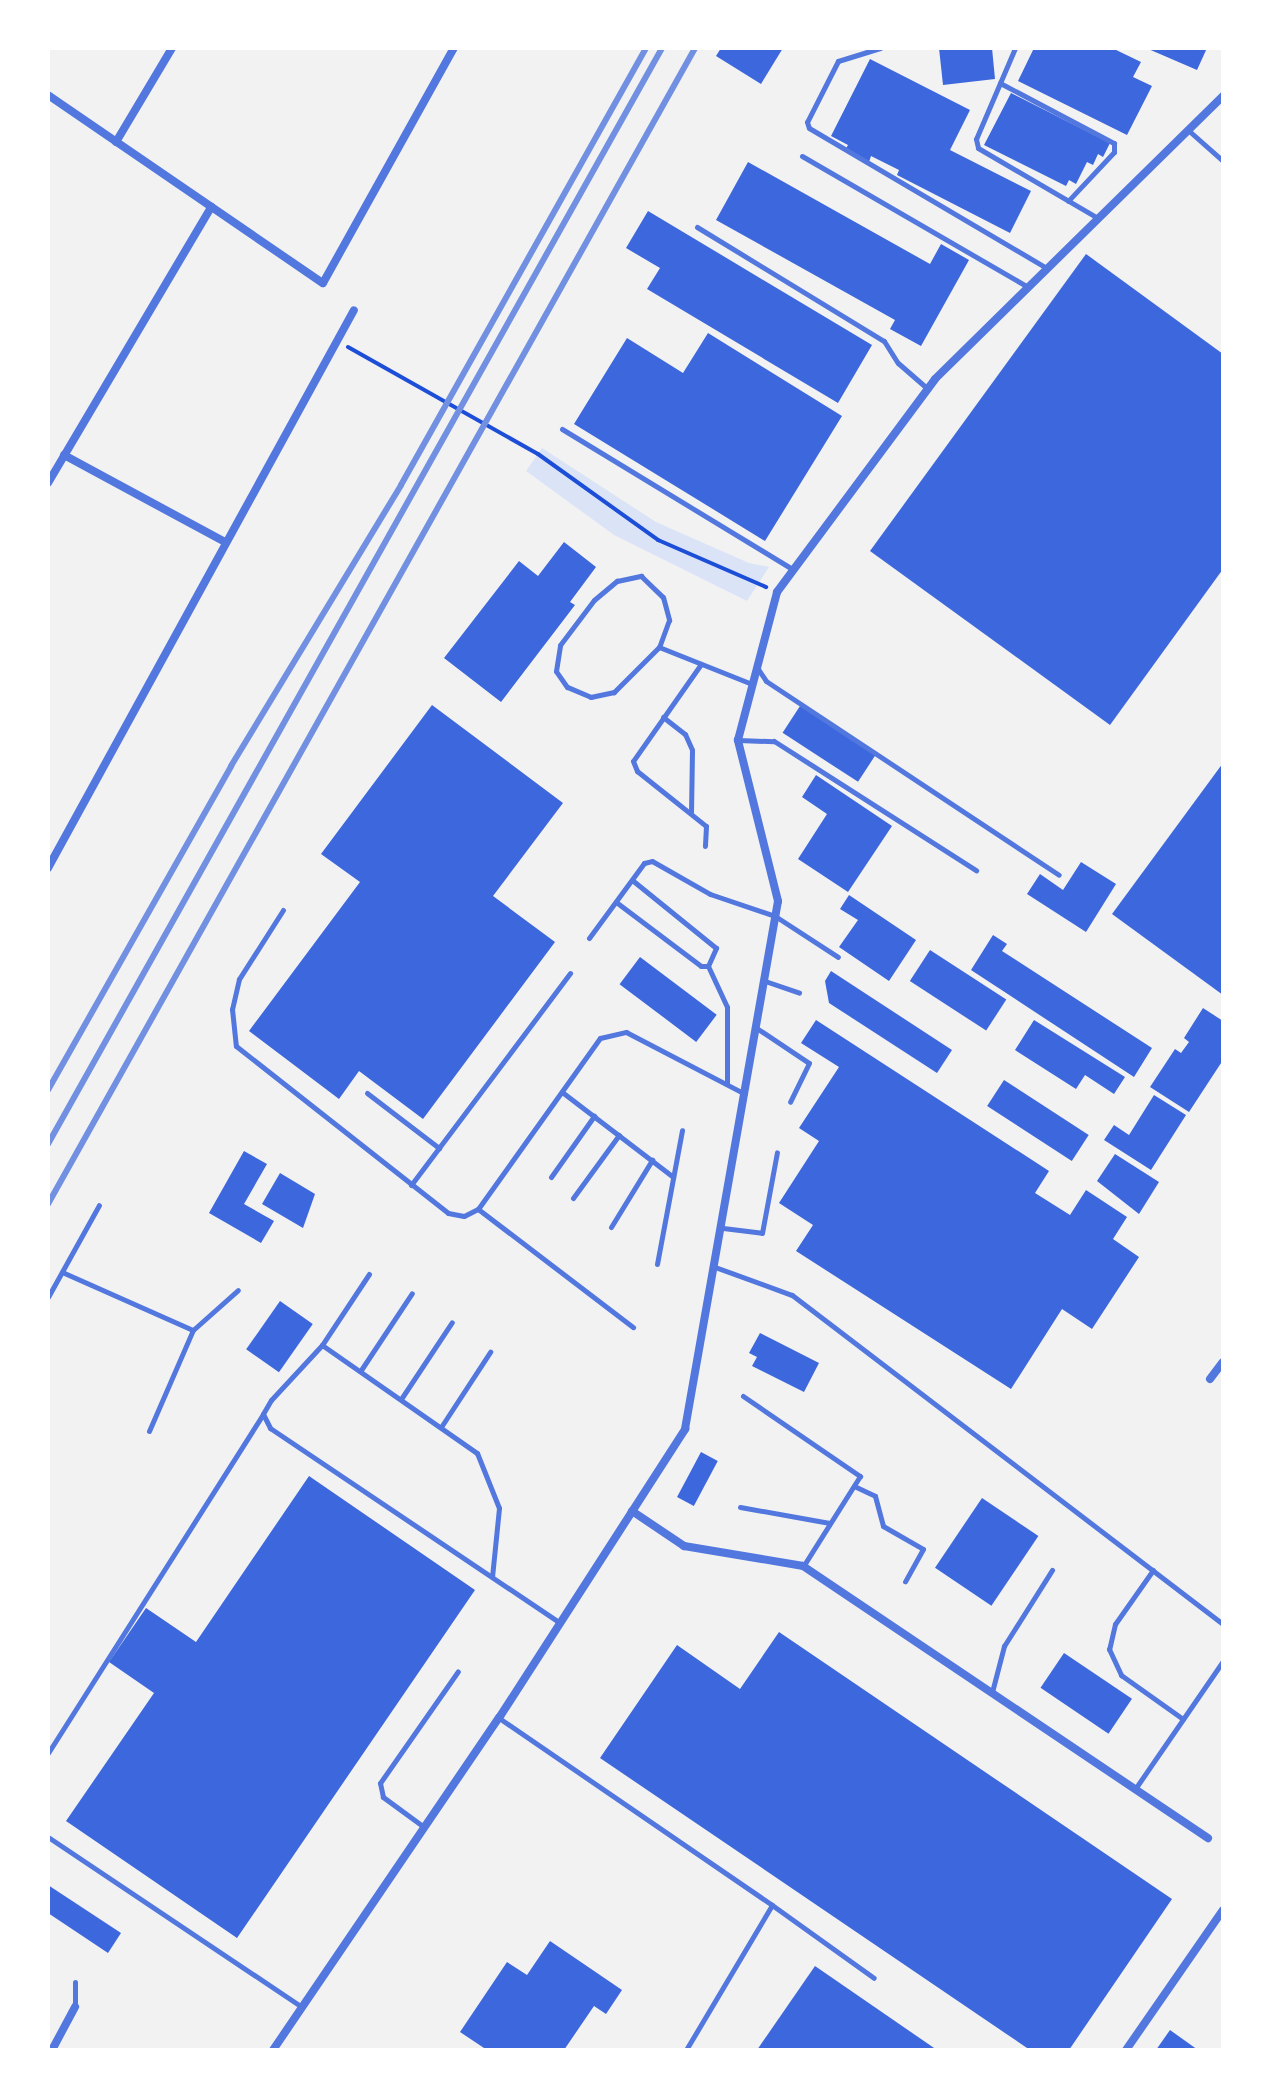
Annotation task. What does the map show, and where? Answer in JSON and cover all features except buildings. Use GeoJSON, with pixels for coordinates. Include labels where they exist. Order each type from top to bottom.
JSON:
{"type":"FeatureCollection","features":[{"type":"Feature","properties":{"kind":"street"},"geometry":{"type":"LineString","coordinates":[[116,142],[172,48]]}},
{"type":"Feature","properties":{"kind":"street"},"geometry":{"type":"LineString","coordinates":[[48,95],[323,283],[454,48]]}},
{"type":"Feature","properties":{"kind":"street"},"geometry":{"type":"LineString","coordinates":[[273,2050],[499,1718],[685,1429],[747,1095],[778,901],[738,740],[777,592],[928,389],[1045,267],[1223,96]]}},
{"type":"Feature","properties":{"kind":"street"},"geometry":{"type":"LineString","coordinates":[[48,483],[211,207]]}},
{"type":"Feature","properties":{"kind":"street"},"geometry":{"type":"LineString","coordinates":[[48,868],[223,541],[354,310]]}},
{"type":"Feature","properties":{"kind":"street"},"geometry":{"type":"LineString","coordinates":[[64,455],[223,541]]}},
{"type":"Feature","properties":{"kind":"street"},"geometry":{"type":"LineString","coordinates":[[1210,1379],[1223,1362]]}},
{"type":"Feature","properties":{"kind":"street"},"geometry":{"type":"LineString","coordinates":[[632,1511],[684,1546],[803,1566],[1208,1838]]}},
{"type":"Feature","properties":{"kind":"street"},"geometry":{"type":"LineString","coordinates":[[1126,2050],[1223,1910]]}},
{"type":"Feature","properties":{"kind":"street"},"geometry":{"type":"LineString","coordinates":[[52,2050],[75,2007]]}},
{"type":"Feature","properties":{"kind":"lane"},"geometry":{"type":"LineString","coordinates":[[880,48],[838,61],[807,122],[809,128],[1045,267]]}},
{"type":"Feature","properties":{"kind":"lane"},"geometry":{"type":"LineString","coordinates":[[1015,48],[976,139],[978,148],[1096,217]]}},
{"type":"Feature","properties":{"kind":"lane"},"geometry":{"type":"LineString","coordinates":[[1000,83],[1114,143],[1114,152],[1068,201]]}},
{"type":"Feature","properties":{"kind":"lane"},"geometry":{"type":"LineString","coordinates":[[1187,129],[1223,161]]}},
{"type":"Feature","properties":{"kind":"lane"},"geometry":{"type":"LineString","coordinates":[[802,156],[1026,286]]}},
{"type":"Feature","properties":{"kind":"lane"},"geometry":{"type":"LineString","coordinates":[[697,227],[884,341],[907,372],[928,389]]}},
{"type":"Feature","properties":{"kind":"lane"},"geometry":{"type":"LineString","coordinates":[[562,429],[792,569]]}},
{"type":"Feature","properties":{"kind":"lane"},"geometry":{"type":"LineString","coordinates":[[641,576],[663,597],[669,620],[659,647],[614,692],[591,697],[567,687],[556,671],[560,645],[594,600],[617,581],[641,576]]}},
{"type":"Feature","properties":{"kind":"lane"},"geometry":{"type":"LineString","coordinates":[[659,647],[753,684]]}},
{"type":"Feature","properties":{"kind":"lane"},"geometry":{"type":"LineString","coordinates":[[701,664],[633,766],[706,826],[705,846]]}},
{"type":"Feature","properties":{"kind":"lane"},"geometry":{"type":"LineString","coordinates":[[757,668],[766,681],[1059,875]]}},
{"type":"Feature","properties":{"kind":"lane"},"geometry":{"type":"LineString","coordinates":[[663,717],[685,734],[692,750],[691,813]]}},
{"type":"Feature","properties":{"kind":"lane"},"geometry":{"type":"LineString","coordinates":[[738,740],[774,741],[976,870]]}},
{"type":"Feature","properties":{"kind":"lane"},"geometry":{"type":"LineString","coordinates":[[589,938],[632,880],[652,861],[710,894],[775,916],[838,957]]}},
{"type":"Feature","properties":{"kind":"lane"},"geometry":{"type":"LineString","coordinates":[[632,880],[716,948],[708,966],[727,1007],[727,1085]]}},
{"type":"Feature","properties":{"kind":"lane"},"geometry":{"type":"LineString","coordinates":[[616,902],[701,966],[708,966]]}},
{"type":"Feature","properties":{"kind":"lane"},"geometry":{"type":"LineString","coordinates":[[283,910],[239,979],[232,1009],[236,1046],[448,1213],[464,1216],[478,1209],[600,1038],[626,1032],[747,1095]]}},
{"type":"Feature","properties":{"kind":"lane"},"geometry":{"type":"LineString","coordinates":[[411,1185],[570,973]]}},
{"type":"Feature","properties":{"kind":"lane"},"geometry":{"type":"LineString","coordinates":[[765,981],[799,993]]}},
{"type":"Feature","properties":{"kind":"lane"},"geometry":{"type":"LineString","coordinates":[[758,1029],[809,1063],[790,1102]]}},
{"type":"Feature","properties":{"kind":"lane"},"geometry":{"type":"LineString","coordinates":[[562,1092],[673,1177]]}},
{"type":"Feature","properties":{"kind":"lane"},"geometry":{"type":"LineString","coordinates":[[367,1093],[439,1148]]}},
{"type":"Feature","properties":{"kind":"lane"},"geometry":{"type":"LineString","coordinates":[[551,1177],[594,1115]]}},
{"type":"Feature","properties":{"kind":"lane"},"geometry":{"type":"LineString","coordinates":[[657,1264],[682,1130]]}},
{"type":"Feature","properties":{"kind":"lane"},"geometry":{"type":"LineString","coordinates":[[573,1198],[619,1135]]}},
{"type":"Feature","properties":{"kind":"lane"},"geometry":{"type":"LineString","coordinates":[[723,1228],[762,1233],[777,1152]]}},
{"type":"Feature","properties":{"kind":"lane"},"geometry":{"type":"LineString","coordinates":[[611,1227],[652,1160]]}},
{"type":"Feature","properties":{"kind":"lane"},"geometry":{"type":"LineString","coordinates":[[48,1297],[99,1205]]}},
{"type":"Feature","properties":{"kind":"lane"},"geometry":{"type":"LineString","coordinates":[[478,1209],[633,1327]]}},
{"type":"Feature","properties":{"kind":"lane"},"geometry":{"type":"LineString","coordinates":[[715,1267],[792,1295],[1223,1624]]}},
{"type":"Feature","properties":{"kind":"lane"},"geometry":{"type":"LineString","coordinates":[[62,1272],[193,1330]]}},
{"type":"Feature","properties":{"kind":"lane"},"geometry":{"type":"LineString","coordinates":[[48,1753],[263,1414],[322,1345],[369,1274]]}},
{"type":"Feature","properties":{"kind":"lane"},"geometry":{"type":"LineString","coordinates":[[149,1431],[193,1330],[238,1290]]}},
{"type":"Feature","properties":{"kind":"lane"},"geometry":{"type":"LineString","coordinates":[[361,1370],[412,1293]]}},
{"type":"Feature","properties":{"kind":"lane"},"geometry":{"type":"LineString","coordinates":[[401,1399],[452,1322]]}},
{"type":"Feature","properties":{"kind":"lane"},"geometry":{"type":"LineString","coordinates":[[322,1345],[477,1453],[492,1482],[499,1508],[492,1577]]}},
{"type":"Feature","properties":{"kind":"lane"},"geometry":{"type":"LineString","coordinates":[[441,1427],[490,1352]]}},
{"type":"Feature","properties":{"kind":"lane"},"geometry":{"type":"LineString","coordinates":[[743,1396],[860,1476],[803,1566]]}},
{"type":"Feature","properties":{"kind":"lane"},"geometry":{"type":"LineString","coordinates":[[263,1414],[270,1428],[560,1623]]}},
{"type":"Feature","properties":{"kind":"lane"},"geometry":{"type":"LineString","coordinates":[[854,1486],[875,1496],[883,1526],[923,1549],[905,1581]]}},
{"type":"Feature","properties":{"kind":"lane"},"geometry":{"type":"LineString","coordinates":[[740,1507],[830,1523]]}},
{"type":"Feature","properties":{"kind":"lane"},"geometry":{"type":"LineString","coordinates":[[992,1693],[1004,1646],[1052,1570]]}},
{"type":"Feature","properties":{"kind":"lane"},"geometry":{"type":"LineString","coordinates":[[1153,1570],[1115,1624],[1109,1649],[1121,1675],[1183,1719]]}},
{"type":"Feature","properties":{"kind":"lane"},"geometry":{"type":"LineString","coordinates":[[1135,1789],[1223,1661]]}},
{"type":"Feature","properties":{"kind":"lane"},"geometry":{"type":"LineString","coordinates":[[425,1828],[383,1797],[380,1783],[458,1671]]}},
{"type":"Feature","properties":{"kind":"lane"},"geometry":{"type":"LineString","coordinates":[[499,1718],[874,1978]]}},
{"type":"Feature","properties":{"kind":"lane"},"geometry":{"type":"LineString","coordinates":[[48,1837],[302,2007]]}},
{"type":"Feature","properties":{"kind":"lane"},"geometry":{"type":"LineString","coordinates":[[686,2050],[772,1905]]}},
{"type":"Feature","properties":{"kind":"lane"},"geometry":{"type":"LineString","coordinates":[[75,1982],[75,2007]]}},
{"type":"Feature","properties":{"kind":"path"},"geometry":{"type":"LineString","coordinates":[[336,340],[538,454],[658,540],[777,592]]}},
{"type":"Feature","properties":{"kind":"shaded area"},"geometry":{"type":"Polygon","coordinates":[[[542,448],[656,522],[749,563],[769,567],[747,601],[614,535],[526,471],[542,448]]]}},
{"type":"Feature","properties":{"kind":"railway"},"geometry":{"type":"LineString","coordinates":[[48,1090],[231,766],[401,485],[646,48]]}},
{"type":"Feature","properties":{"kind":"railway"},"geometry":{"type":"LineString","coordinates":[[48,1144],[662,48]]}},
{"type":"Feature","properties":{"kind":"railway"},"geometry":{"type":"LineString","coordinates":[[48,1204],[695,48]]}}]}
